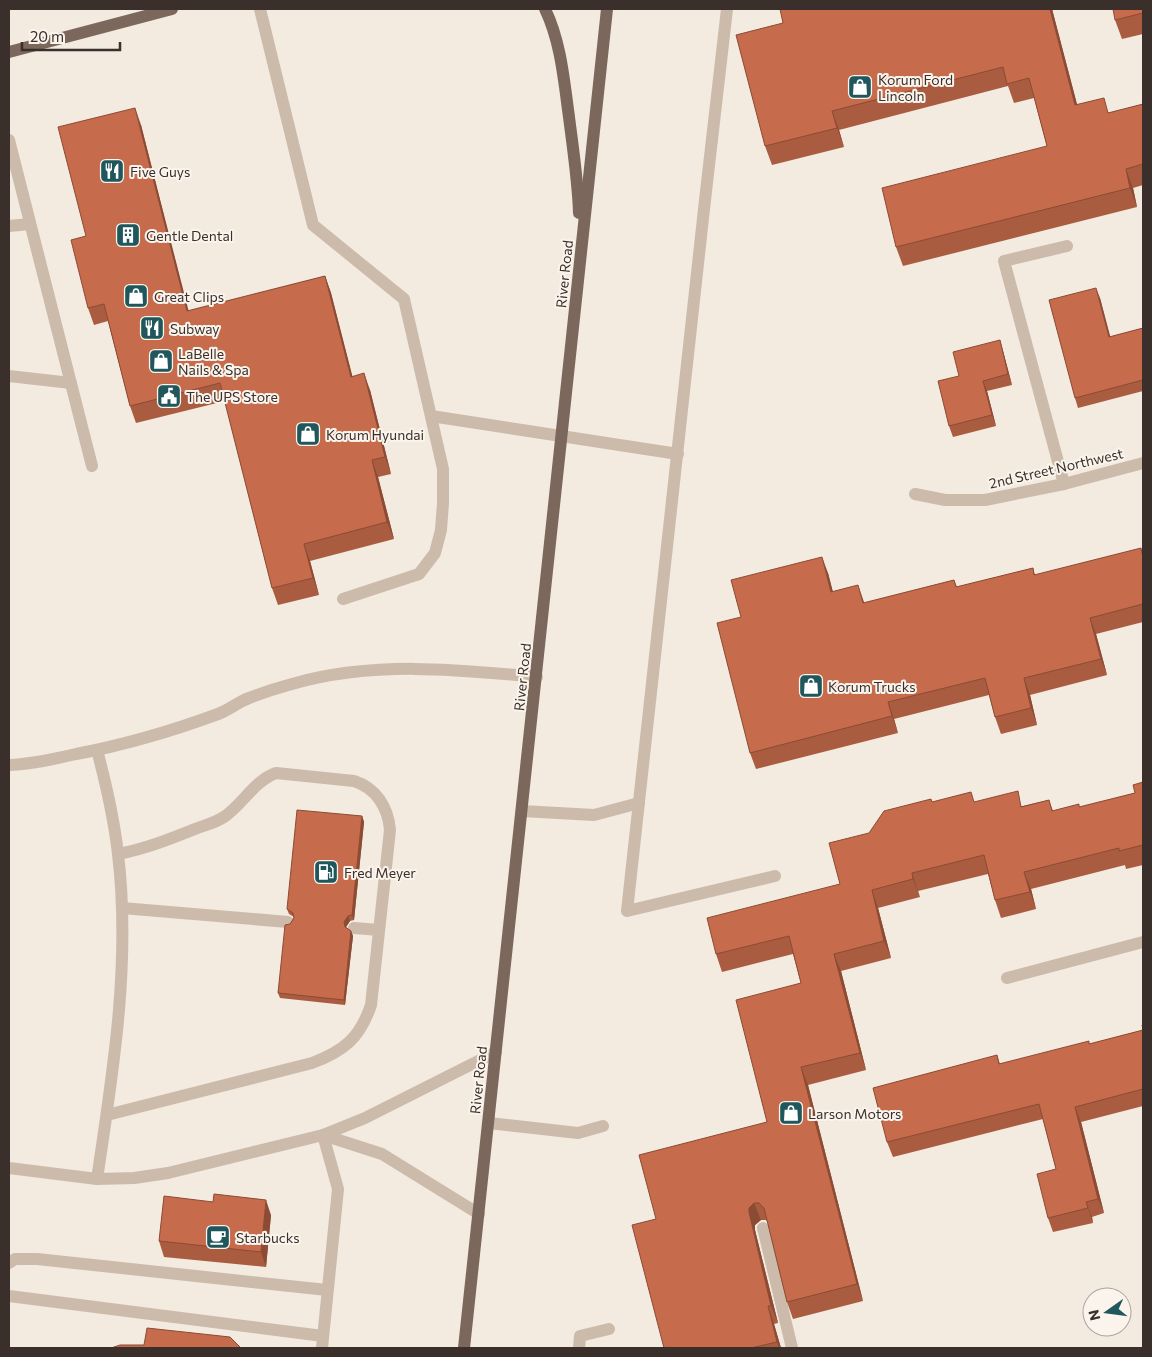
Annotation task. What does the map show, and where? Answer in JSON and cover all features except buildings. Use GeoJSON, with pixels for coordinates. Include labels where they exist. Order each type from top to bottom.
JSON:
{"type":"FeatureCollection","features":[{"type":"Feature","properties":{"kind":"main road"},"geometry":{"type":"LineString","coordinates":[[9,52],[172,9]]}},
{"type":"Feature","properties":{"kind":"main road"},"geometry":{"type":"LineString","coordinates":[[545,9],[556,41],[564,75],[578,189],[582,251]]}},
{"type":"Feature","properties":{"kind":"main road","name":"River Road"},"geometry":{"type":"LineString","coordinates":[[464,1348],[607,9]]}},
{"type":"Feature","properties":{"kind":"street"},"geometry":{"type":"LineString","coordinates":[[260,9],[313,225],[404,298],[442,462],[444,483],[440,530],[435,553],[419,574],[343,599]]}},
{"type":"Feature","properties":{"kind":"street"},"geometry":{"type":"LineString","coordinates":[[727,9],[627,911],[775,876]]}},
{"type":"Feature","properties":{"kind":"street"},"geometry":{"type":"LineString","coordinates":[[9,140],[92,466]]}},
{"type":"Feature","properties":{"kind":"street"},"geometry":{"type":"LineString","coordinates":[[9,226],[30,224]]}},
{"type":"Feature","properties":{"kind":"street"},"geometry":{"type":"LineString","coordinates":[[1064,484],[1004,261],[1066,246]]}},
{"type":"Feature","properties":{"kind":"street"},"geometry":{"type":"LineString","coordinates":[[9,376],[71,383]]}},
{"type":"Feature","properties":{"kind":"street"},"geometry":{"type":"LineString","coordinates":[[431,416],[678,454]]}},
{"type":"Feature","properties":{"kind":"street","name":"2nd Street Northwest"},"geometry":{"type":"LineString","coordinates":[[915,494],[945,500],[985,500],[1064,484],[1143,463]]}},
{"type":"Feature","properties":{"kind":"street"},"geometry":{"type":"LineString","coordinates":[[9,765],[26,764],[134,741],[196,722],[220,713],[248,698],[293,683],[333,675],[382,668],[459,670],[536,677]]}},
{"type":"Feature","properties":{"kind":"street"},"geometry":{"type":"LineString","coordinates":[[97,750],[107,787],[118,854],[122,908],[120,986],[114,1062],[97,1179]]}},
{"type":"Feature","properties":{"kind":"street"},"geometry":{"type":"LineString","coordinates":[[107,1115],[312,1063],[332,1056],[355,1037],[371,1005],[390,830],[385,810],[373,791],[363,784],[354,781],[276,773],[260,782],[238,805],[222,818],[151,846],[118,854]]}},
{"type":"Feature","properties":{"kind":"street"},"geometry":{"type":"LineString","coordinates":[[522,811],[594,815],[639,803]]}},
{"type":"Feature","properties":{"kind":"street"},"geometry":{"type":"LineString","coordinates":[[122,908],[288,922]]}},
{"type":"Feature","properties":{"kind":"street"},"geometry":{"type":"LineString","coordinates":[[354,928],[379,930]]}},
{"type":"Feature","properties":{"kind":"street"},"geometry":{"type":"LineString","coordinates":[[1007,978],[1143,942]]}},
{"type":"Feature","properties":{"kind":"street"},"geometry":{"type":"LineString","coordinates":[[9,1168],[97,1179],[134,1178],[168,1173],[323,1135],[365,1118],[496,1052]]}},
{"type":"Feature","properties":{"kind":"street"},"geometry":{"type":"LineString","coordinates":[[489,1123],[578,1133],[603,1126]]}},
{"type":"Feature","properties":{"kind":"street"},"geometry":{"type":"LineString","coordinates":[[323,1135],[382,1154],[479,1214]]}},
{"type":"Feature","properties":{"kind":"street"},"geometry":{"type":"LineString","coordinates":[[9,1296],[322,1342],[338,1189],[323,1135]]}},
{"type":"Feature","properties":{"kind":"street"},"geometry":{"type":"LineString","coordinates":[[763,1228],[792,1348]]}},
{"type":"Feature","properties":{"kind":"street"},"geometry":{"type":"LineString","coordinates":[[9,1263],[15,1259],[36,1259],[327,1290]]}},
{"type":"Feature","properties":{"kind":"street"},"geometry":{"type":"LineString","coordinates":[[579,1348],[580,1336],[610,1329]]}},
{"type":"Feature","properties":{"kind":"place","name":"Korum Ford Lincoln"},"geometry":{"type":"Point","coordinates":[860,87]}},
{"type":"Feature","properties":{"kind":"place","name":"Five Guys"},"geometry":{"type":"Point","coordinates":[112,171]}},
{"type":"Feature","properties":{"kind":"place","name":"Gentle Dental"},"geometry":{"type":"Point","coordinates":[128,235]}},
{"type":"Feature","properties":{"kind":"place","name":"Great Clips"},"geometry":{"type":"Point","coordinates":[136,296]}},
{"type":"Feature","properties":{"kind":"place","name":"Subway"},"geometry":{"type":"Point","coordinates":[152,328]}},
{"type":"Feature","properties":{"kind":"place","name":"LaBelle Nails & Spa"},"geometry":{"type":"Point","coordinates":[161,361]}},
{"type":"Feature","properties":{"kind":"place","name":"The UPS Store"},"geometry":{"type":"Point","coordinates":[169,396]}},
{"type":"Feature","properties":{"kind":"place","name":"Korum Hyundai"},"geometry":{"type":"Point","coordinates":[308,434]}},
{"type":"Feature","properties":{"kind":"place","name":"Korum Trucks"},"geometry":{"type":"Point","coordinates":[811,686]}},
{"type":"Feature","properties":{"kind":"place","name":"Fred Meyer"},"geometry":{"type":"Point","coordinates":[326,872]}},
{"type":"Feature","properties":{"kind":"place","name":"Larson Motors"},"geometry":{"type":"Point","coordinates":[791,1113]}},
{"type":"Feature","properties":{"kind":"place","name":"Starbucks"},"geometry":{"type":"Point","coordinates":[218,1237]}}]}
